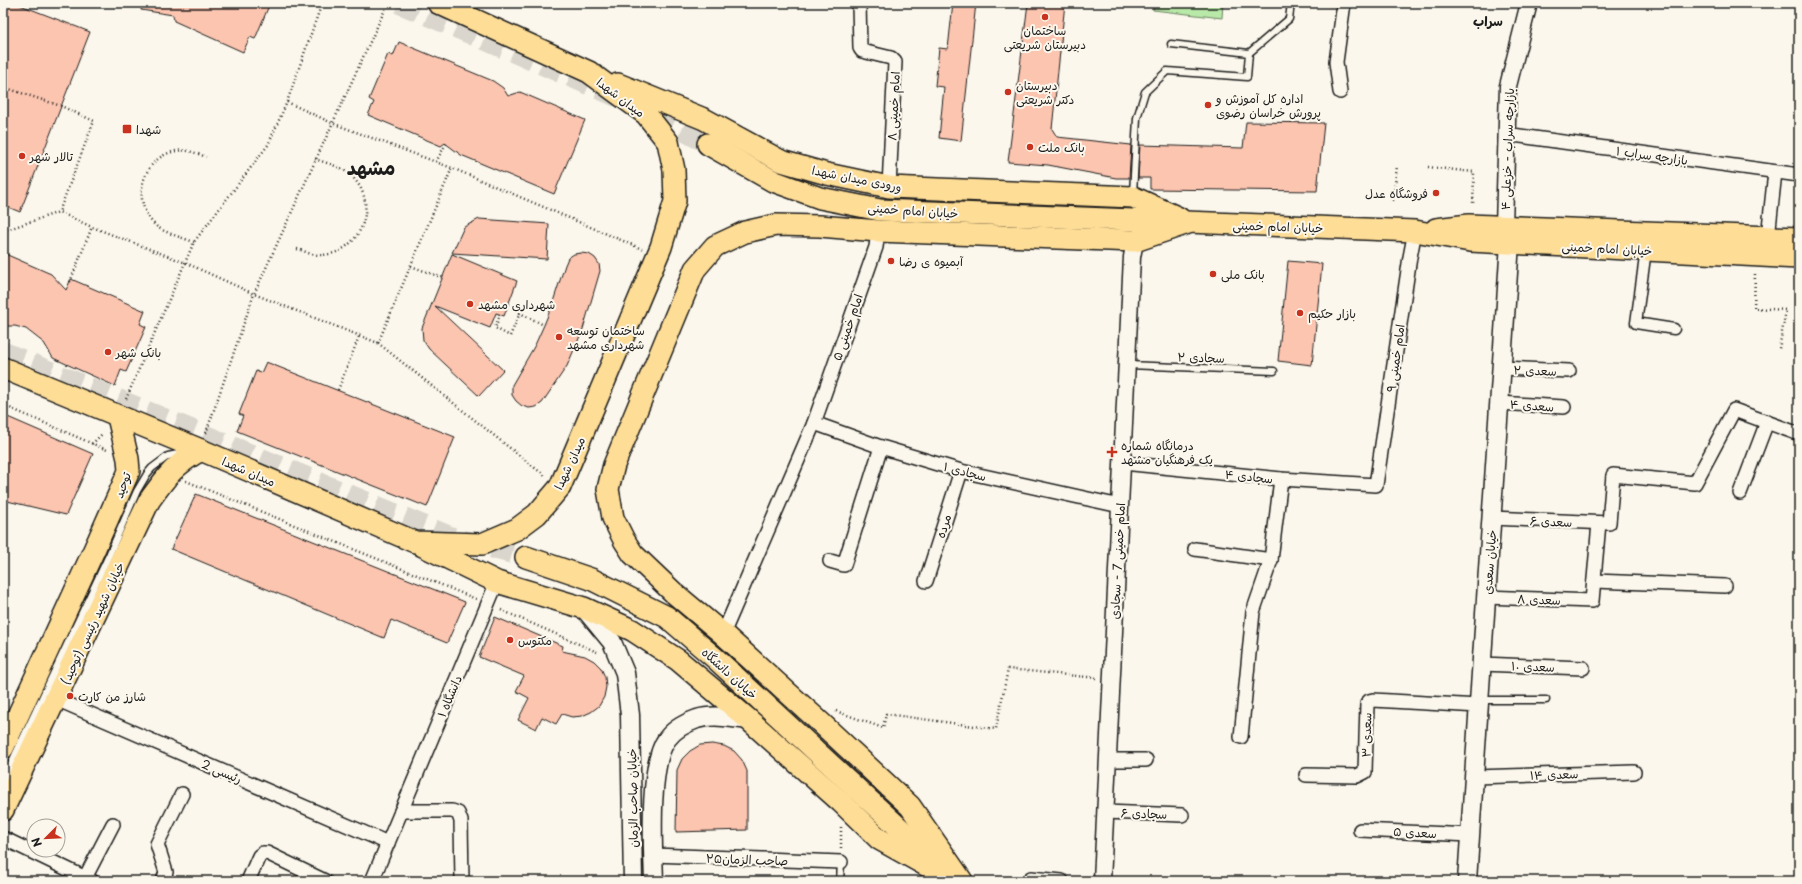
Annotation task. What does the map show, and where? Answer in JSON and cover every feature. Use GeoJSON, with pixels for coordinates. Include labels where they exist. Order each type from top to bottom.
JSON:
{"type":"FeatureCollection","features":[{"type":"Feature","properties":{"kind":"main road","name":"میدان شهدا"},"geometry":{"type":"LineString","coordinates":[[3,368],[415,542],[482,544],[517,529],[537,514],[560,488],[657,255],[675,201],[674,170],[668,142],[646,114],[589,72],[438,3]]}},
{"type":"Feature","properties":{"kind":"main road","name":"ورودی میدان شهدا"},"geometry":{"type":"LineString","coordinates":[[589,72],[704,119],[781,161],[827,174],[889,187],[1133,197],[1188,223]]}},
{"type":"Feature","properties":{"kind":"main road","name":"خیابان امام خمینی"},"geometry":{"type":"LineString","coordinates":[[708,144],[773,181],[820,198],[880,210],[1416,231],[1470,241],[1507,234],[1799,238]]}},
{"type":"Feature","properties":{"kind":"main road"},"geometry":{"type":"LineString","coordinates":[[962,881],[910,806],[820,722],[723,634],[674,593],[633,554],[613,518],[608,489],[614,465],[695,269],[715,246],[745,232],[776,225],[820,226],[878,231],[1135,241],[1188,223]]}},
{"type":"Feature","properties":{"kind":"main road","name":"خیابان امام خمینی"},"geometry":{"type":"LineString","coordinates":[[1507,234],[1646,250],[1799,258]]}},
{"type":"Feature","properties":{"kind":"main road","name":"خیابان سعدی"},"geometry":{"type":"LineString","coordinates":[[1468,881],[1500,403],[1507,234]]}},
{"type":"Feature","properties":{"kind":"main road","name":"توحید"},"geometry":{"type":"LineString","coordinates":[[3,748],[94,550],[128,471],[128,459],[118,417]]}},
{"type":"Feature","properties":{"kind":"main road","name":"خیابان شهید رئیسی (توحید)"},"geometry":{"type":"LineString","coordinates":[[3,810],[149,501],[168,474],[186,458],[200,450]]}},
{"type":"Feature","properties":{"kind":"main road"},"geometry":{"type":"LineString","coordinates":[[415,542],[497,582],[584,608],[632,630],[678,660],[749,720],[879,839],[954,881]]}},
{"type":"Feature","properties":{"kind":"main road","name":"خیابان دانشگاه"},"geometry":{"type":"LineString","coordinates":[[526,557],[591,579],[667,617],[716,659],[904,834],[958,881]]}},
{"type":"Feature","properties":{"kind":"main road","name":"خیابان صاحب الزمان"},"geometry":{"type":"LineString","coordinates":[[584,608],[612,642],[625,673],[630,714],[633,881]]}},
{"type":"Feature","properties":{"kind":"main road"},"geometry":{"type":"LineString","coordinates":[[654,881],[653,855],[655,772],[659,754],[667,739],[679,727],[698,718],[712,717],[749,720]]}},
{"type":"Feature","properties":{"kind":"street","name":"امام خمینی ۸"},"geometry":{"type":"LineString","coordinates":[[859,3],[860,48],[862,50],[891,58],[895,62],[889,187]]}},
{"type":"Feature","properties":{"kind":"street"},"geometry":{"type":"LineString","coordinates":[[1340,92],[1336,62],[1344,3]]}},
{"type":"Feature","properties":{"kind":"street","name":"بازارچه سراب - خزعلی ۴"},"geometry":{"type":"LineString","coordinates":[[1507,234],[1506,134],[1508,86],[1529,3]]}},
{"type":"Feature","properties":{"kind":"street","name":"بازارچه سراب ۱"},"geometry":{"type":"LineString","coordinates":[[1506,134],[1799,175]]}},
{"type":"Feature","properties":{"kind":"street"},"geometry":{"type":"LineString","coordinates":[[1768,237],[1775,172]]}},
{"type":"Feature","properties":{"kind":"street","name":"امام خمینی ۵"},"geometry":{"type":"LineString","coordinates":[[723,634],[814,423],[876,247],[878,231]]}},
{"type":"Feature","properties":{"kind":"street","name":"امام خمینی ۹"},"geometry":{"type":"LineString","coordinates":[[1376,485],[1410,257],[1416,231]]}},
{"type":"Feature","properties":{"kind":"street","name":"امام خمینی 7 - سجادی"},"geometry":{"type":"LineString","coordinates":[[1102,881],[1132,257],[1135,241]]}},
{"type":"Feature","properties":{"kind":"street"},"geometry":{"type":"LineString","coordinates":[[1646,250],[1636,323],[1674,329]]}},
{"type":"Feature","properties":{"kind":"street","name":"سعدی ۲"},"geometry":{"type":"LineString","coordinates":[[1502,368],[1569,371]]}},
{"type":"Feature","properties":{"kind":"street","name":"سعدی ۴"},"geometry":{"type":"LineString","coordinates":[[1500,403],[1564,407]]}},
{"type":"Feature","properties":{"kind":"street"},"geometry":{"type":"LineString","coordinates":[[1725,586],[1594,581],[1613,476],[1695,484],[1734,410],[1799,434]]}},
{"type":"Feature","properties":{"kind":"street"},"geometry":{"type":"LineString","coordinates":[[1740,493],[1767,422]]}},
{"type":"Feature","properties":{"kind":"street","name":"سجادی ۱"},"geometry":{"type":"LineString","coordinates":[[814,423],[881,447],[961,471],[1120,506]]}},
{"type":"Feature","properties":{"kind":"street"},"geometry":{"type":"LineString","coordinates":[[830,561],[844,564],[881,447]]}},
{"type":"Feature","properties":{"kind":"street","name":"سجادی ۴"},"geometry":{"type":"LineString","coordinates":[[1123,463],[1281,479],[1376,485]]}},
{"type":"Feature","properties":{"kind":"street","name":"مرده"},"geometry":{"type":"LineString","coordinates":[[926,581],[961,471]]}},
{"type":"Feature","properties":{"kind":"street"},"geometry":{"type":"LineString","coordinates":[[1241,737],[1253,612],[1271,560],[1281,479]]}},
{"type":"Feature","properties":{"kind":"street","name":"سعدی ۶"},"geometry":{"type":"LineString","coordinates":[[1492,518],[1604,523]]}},
{"type":"Feature","properties":{"kind":"street"},"geometry":{"type":"LineString","coordinates":[[1195,549],[1271,560]]}},
{"type":"Feature","properties":{"kind":"street","name":"سعدی ۸"},"geometry":{"type":"LineString","coordinates":[[1486,597],[1592,601],[1594,581]]}},
{"type":"Feature","properties":{"kind":"street","name":"دانشگاه ۱"},"geometry":{"type":"LineString","coordinates":[[372,881],[497,582]]}},
{"type":"Feature","properties":{"kind":"street","name":"سعدی ۱۰"},"geometry":{"type":"LineString","coordinates":[[1482,664],[1583,668]]}},
{"type":"Feature","properties":{"kind":"street","name":"رئیسی 2"},"geometry":{"type":"LineString","coordinates":[[56,700],[388,843]]}},
{"type":"Feature","properties":{"kind":"street","name":"سعدی ۳"},"geometry":{"type":"LineString","coordinates":[[1306,775],[1357,776],[1365,772],[1367,704],[1369,701],[1479,703]]}},
{"type":"Feature","properties":{"kind":"street"},"geometry":{"type":"LineString","coordinates":[[1107,760],[1146,760]]}},
{"type":"Feature","properties":{"kind":"street","name":"سعدی ۱۴"},"geometry":{"type":"LineString","coordinates":[[1474,777],[1634,772]]}},
{"type":"Feature","properties":{"kind":"street"},"geometry":{"type":"LineString","coordinates":[[163,881],[166,872],[157,844],[182,794]]}},
{"type":"Feature","properties":{"kind":"street"},"geometry":{"type":"LineString","coordinates":[[401,811],[452,811],[458,813],[461,821],[462,881]]}},
{"type":"Feature","properties":{"kind":"street","name":"سجادی ۶"},"geometry":{"type":"LineString","coordinates":[[1105,812],[1182,815]]}},
{"type":"Feature","properties":{"kind":"street"},"geometry":{"type":"LineString","coordinates":[[3,838],[89,879],[113,824]]}},
{"type":"Feature","properties":{"kind":"street","name":"سعدی ۵"},"geometry":{"type":"LineString","coordinates":[[1360,830],[1471,835]]}},
{"type":"Feature","properties":{"kind":"street"},"geometry":{"type":"LineString","coordinates":[[248,881],[259,856],[263,853],[267,853],[324,881]]}},
{"type":"Feature","properties":{"kind":"street","name":"صاحب الزمان۲۵"},"geometry":{"type":"LineString","coordinates":[[653,855],[841,862]]}},
{"type":"Feature","properties":{"kind":"street"},"geometry":{"type":"LineString","coordinates":[[1031,878],[1062,881]]}},
{"type":"Feature","properties":{"kind":"lane"},"geometry":{"type":"LineString","coordinates":[[1133,197],[1137,118],[1144,92],[1167,71],[1247,77],[1249,53],[1290,19],[1291,3]]}},
{"type":"Feature","properties":{"kind":"lane"},"geometry":{"type":"LineString","coordinates":[[1171,44],[1249,53]]}},
{"type":"Feature","properties":{"kind":"lane","name":"سجادی ۲"},"geometry":{"type":"LineString","coordinates":[[1128,365],[1274,371]]}},
{"type":"Feature","properties":{"kind":"lane"},"geometry":{"type":"LineString","coordinates":[[3,781],[109,555],[137,491],[147,474],[168,456],[200,450]]}},
{"type":"Feature","properties":{"kind":"lane"},"geometry":{"type":"LineString","coordinates":[[1479,703],[1546,700]]}},
{"type":"Feature","properties":{"kind":"lane"},"geometry":{"type":"LineString","coordinates":[[840,881],[841,862]]}},
{"type":"Feature","properties":{"kind":"path"},"geometry":{"type":"LineString","coordinates":[[118,417],[194,242],[268,145],[287,102],[322,3]]}},
{"type":"Feature","properties":{"kind":"path"},"geometry":{"type":"LineString","coordinates":[[200,450],[254,294],[388,3]]}},
{"type":"Feature","properties":{"kind":"path"},"geometry":{"type":"LineString","coordinates":[[3,87],[61,106],[94,121],[59,212]]}},
{"type":"Feature","properties":{"kind":"path"},"geometry":{"type":"LineString","coordinates":[[287,102],[332,122],[452,168],[657,255]]}},
{"type":"Feature","properties":{"kind":"path"},"geometry":{"type":"LineString","coordinates":[[436,162],[447,142]]}},
{"type":"Feature","properties":{"kind":"path"},"geometry":{"type":"LineString","coordinates":[[194,242],[155,226],[146,213],[141,193],[145,176],[152,163],[161,156],[177,151],[190,151],[206,157]]}},
{"type":"Feature","properties":{"kind":"path"},"geometry":{"type":"LineString","coordinates":[[297,249],[312,254],[337,252],[348,246],[358,236],[365,221],[366,206],[362,189],[349,174],[332,165],[315,159]]}},
{"type":"Feature","properties":{"kind":"path"},"geometry":{"type":"LineString","coordinates":[[1393,201],[1397,166]]}},
{"type":"Feature","properties":{"kind":"path"},"geometry":{"type":"LineString","coordinates":[[1428,167],[1474,172],[1473,205]]}},
{"type":"Feature","properties":{"kind":"path"},"geometry":{"type":"LineString","coordinates":[[378,343],[452,168]]}},
{"type":"Feature","properties":{"kind":"path"},"geometry":{"type":"LineString","coordinates":[[3,229],[6,230],[59,212],[92,227],[186,263],[254,294],[360,334],[378,343],[560,488]]}},
{"type":"Feature","properties":{"kind":"path"},"geometry":{"type":"LineString","coordinates":[[70,282],[92,227]]}},
{"type":"Feature","properties":{"kind":"path"},"geometry":{"type":"LineString","coordinates":[[411,266],[443,278]]}},
{"type":"Feature","properties":{"kind":"path"},"geometry":{"type":"LineString","coordinates":[[1756,273],[1754,308],[1786,310],[1778,349]]}},
{"type":"Feature","properties":{"kind":"path"},"geometry":{"type":"LineString","coordinates":[[500,314],[494,328],[510,336],[520,314],[544,325]]}},
{"type":"Feature","properties":{"kind":"path"},"geometry":{"type":"LineString","coordinates":[[338,390],[360,334]]}},
{"type":"Feature","properties":{"kind":"path"},"geometry":{"type":"LineString","coordinates":[[3,405],[128,459]]}},
{"type":"Feature","properties":{"kind":"path"},"geometry":{"type":"LineString","coordinates":[[168,474],[487,604],[621,662]]}},
{"type":"Feature","properties":{"kind":"path"},"geometry":{"type":"LineString","coordinates":[[820,722],[829,708],[884,728],[886,714],[996,729],[1008,669],[1111,680]]}},
{"type":"Feature","properties":{"kind":"path"},"geometry":{"type":"LineString","coordinates":[[840,802],[841,862]]}},
{"type":"Feature","properties":{"kind":"green space"},"geometry":{"type":"Polygon","coordinates":[[[1154,3],[1223,3],[1222,18],[1153,10],[1154,3]]]}},
{"type":"Feature","properties":{"kind":"building","name":"تالار شهر"},"geometry":{"type":"Polygon","coordinates":[[[3,3],[15,3],[90,32],[20,212],[3,205],[3,3]]]}},
{"type":"Feature","properties":{"kind":"building"},"geometry":{"type":"Polygon","coordinates":[[[142,3],[270,3],[255,39],[250,37],[243,52],[174,21],[173,15],[141,10],[142,3]]]}},
{"type":"Feature","properties":{"kind":"building"},"geometry":{"type":"Polygon","coordinates":[[[953,3],[976,3],[961,141],[939,138],[944,87],[935,86],[939,48],[948,49],[953,3]]]}},
{"type":"Feature","properties":{"kind":"building"},"geometry":{"type":"Polygon","coordinates":[[[1028,3],[1065,3],[1052,129],[1057,137],[1131,145],[1129,178],[1116,178],[1048,165],[1008,162],[1028,3]]]}},
{"type":"Feature","properties":{"kind":"building"},"geometry":{"type":"Polygon","coordinates":[[[399,42],[493,81],[503,88],[508,96],[520,92],[585,120],[554,194],[461,155],[445,143],[441,146],[368,115],[374,102],[369,99],[388,54],[393,56],[399,42]]]}},
{"type":"Feature","properties":{"kind":"building","name":"اداره کل آموزش و پرورش خراسان رضوی"},"geometry":{"type":"Polygon","coordinates":[[[1246,122],[1324,123],[1317,191],[1150,189],[1150,178],[1138,178],[1140,145],[1243,148],[1246,122]]]}},
{"type":"Feature","properties":{"kind":"building"},"geometry":{"type":"Polygon","coordinates":[[[479,219],[549,224],[547,259],[452,253],[464,227],[479,219]]]}},
{"type":"Feature","properties":{"kind":"building"},"geometry":{"type":"Polygon","coordinates":[[[3,253],[51,274],[66,290],[71,279],[145,311],[140,324],[146,327],[126,372],[121,370],[115,386],[53,358],[44,343],[26,329],[15,326],[3,326],[3,253]]]}},
{"type":"Feature","properties":{"kind":"building","name":"شهرداری مشهد"},"geometry":{"type":"Polygon","coordinates":[[[452,254],[517,281],[504,316],[496,313],[490,328],[435,306],[503,370],[479,396],[429,349],[423,340],[422,328],[452,254]]]}},
{"type":"Feature","properties":{"kind":"building","name":"ساختمان توسعه شهرداری مشهد"},"geometry":{"type":"Polygon","coordinates":[[[574,254],[589,254],[595,258],[599,264],[600,271],[583,329],[567,366],[542,403],[536,407],[529,408],[522,406],[512,395],[512,385],[535,345],[544,325],[568,258],[574,254]]]}},
{"type":"Feature","properties":{"kind":"building","name":"بازار حکیم"},"geometry":{"type":"Polygon","coordinates":[[[1288,261],[1322,264],[1312,365],[1278,361],[1288,261]]]}},
{"type":"Feature","properties":{"kind":"building"},"geometry":{"type":"Polygon","coordinates":[[[266,362],[455,437],[427,507],[237,431],[243,416],[239,414],[256,371],[261,373],[266,362]]]}},
{"type":"Feature","properties":{"kind":"building"},"geometry":{"type":"Polygon","coordinates":[[[3,415],[93,454],[66,515],[3,500],[3,415]]]}},
{"type":"Feature","properties":{"kind":"building"},"geometry":{"type":"Polygon","coordinates":[[[196,494],[465,602],[447,643],[391,620],[384,638],[171,549],[196,494]]]}},
{"type":"Feature","properties":{"kind":"building"},"geometry":{"type":"Polygon","coordinates":[[[495,617],[563,646],[562,651],[585,656],[594,661],[601,668],[605,677],[606,687],[604,697],[599,706],[582,716],[572,717],[562,714],[556,724],[542,717],[536,729],[518,720],[529,698],[516,691],[524,676],[479,657],[495,617]]]}},
{"type":"Feature","properties":{"kind":"building"},"geometry":{"type":"Polygon","coordinates":[[[712,744],[724,746],[734,751],[742,760],[747,771],[747,830],[676,832],[677,770],[682,759],[690,751],[700,745],[712,744]]]}},
{"type":"Feature","properties":{"kind":"tunnel"},"geometry":{"type":"LineString","coordinates":[[399,3],[641,107],[708,144]]}},
{"type":"Feature","properties":{"kind":"tunnel"},"geometry":{"type":"LineString","coordinates":[[3,352],[456,539],[526,557]]}},
{"type":"Feature","properties":{"kind":"place","name":"ساختمان دبیرستان شریعتی"},"geometry":{"type":"Point","coordinates":[1045,17]}},
{"type":"Feature","properties":{"kind":"place","name":"دبیرستان دکتر شریعتی"},"geometry":{"type":"Point","coordinates":[1008,92]}},
{"type":"Feature","properties":{"kind":"place","name":"اداره کل آموزش و پرورش خراسان رضوی"},"geometry":{"type":"Point","coordinates":[1208,105]}},
{"type":"Feature","properties":{"kind":"place","name":"شهدا"},"geometry":{"type":"Point","coordinates":[127,129]}},
{"type":"Feature","properties":{"kind":"place","name":"بانک ملت"},"geometry":{"type":"Point","coordinates":[1030,147]}},
{"type":"Feature","properties":{"kind":"place","name":"تالار شهر"},"geometry":{"type":"Point","coordinates":[22,156]}},
{"type":"Feature","properties":{"kind":"place","name":"فروشگاه عدل"},"geometry":{"type":"Point","coordinates":[1436,193]}},
{"type":"Feature","properties":{"kind":"place","name":"آبمیوه ی رضا"},"geometry":{"type":"Point","coordinates":[891,261]}},
{"type":"Feature","properties":{"kind":"place","name":"بانک ملی"},"geometry":{"type":"Point","coordinates":[1213,274]}},
{"type":"Feature","properties":{"kind":"place","name":"شهرداری مشهد"},"geometry":{"type":"Point","coordinates":[470,304]}},
{"type":"Feature","properties":{"kind":"place","name":"بازار حکیم"},"geometry":{"type":"Point","coordinates":[1300,313]}},
{"type":"Feature","properties":{"kind":"place","name":"ساختمان توسعه شهرداری مشهد"},"geometry":{"type":"Point","coordinates":[559,337]}},
{"type":"Feature","properties":{"kind":"place","name":"بانک شهر"},"geometry":{"type":"Point","coordinates":[108,352]}},
{"type":"Feature","properties":{"kind":"place","name":"درمانگاه شماره یک فرهنگیان مشهد"},"geometry":{"type":"Point","coordinates":[1112,452]}},
{"type":"Feature","properties":{"kind":"place","name":"مکتوس"},"geometry":{"type":"Point","coordinates":[510,640]}},
{"type":"Feature","properties":{"kind":"place","name":"شارز من کارت"},"geometry":{"type":"Point","coordinates":[70,696]}},
{"type":"Feature","properties":{"kind":"district","name":"سراب"},"geometry":{"type":"Point","coordinates":[1488,20]}},
{"type":"Feature","properties":{"kind":"district","name":"مشهد"},"geometry":{"type":"Point","coordinates":[371,167]}}]}
